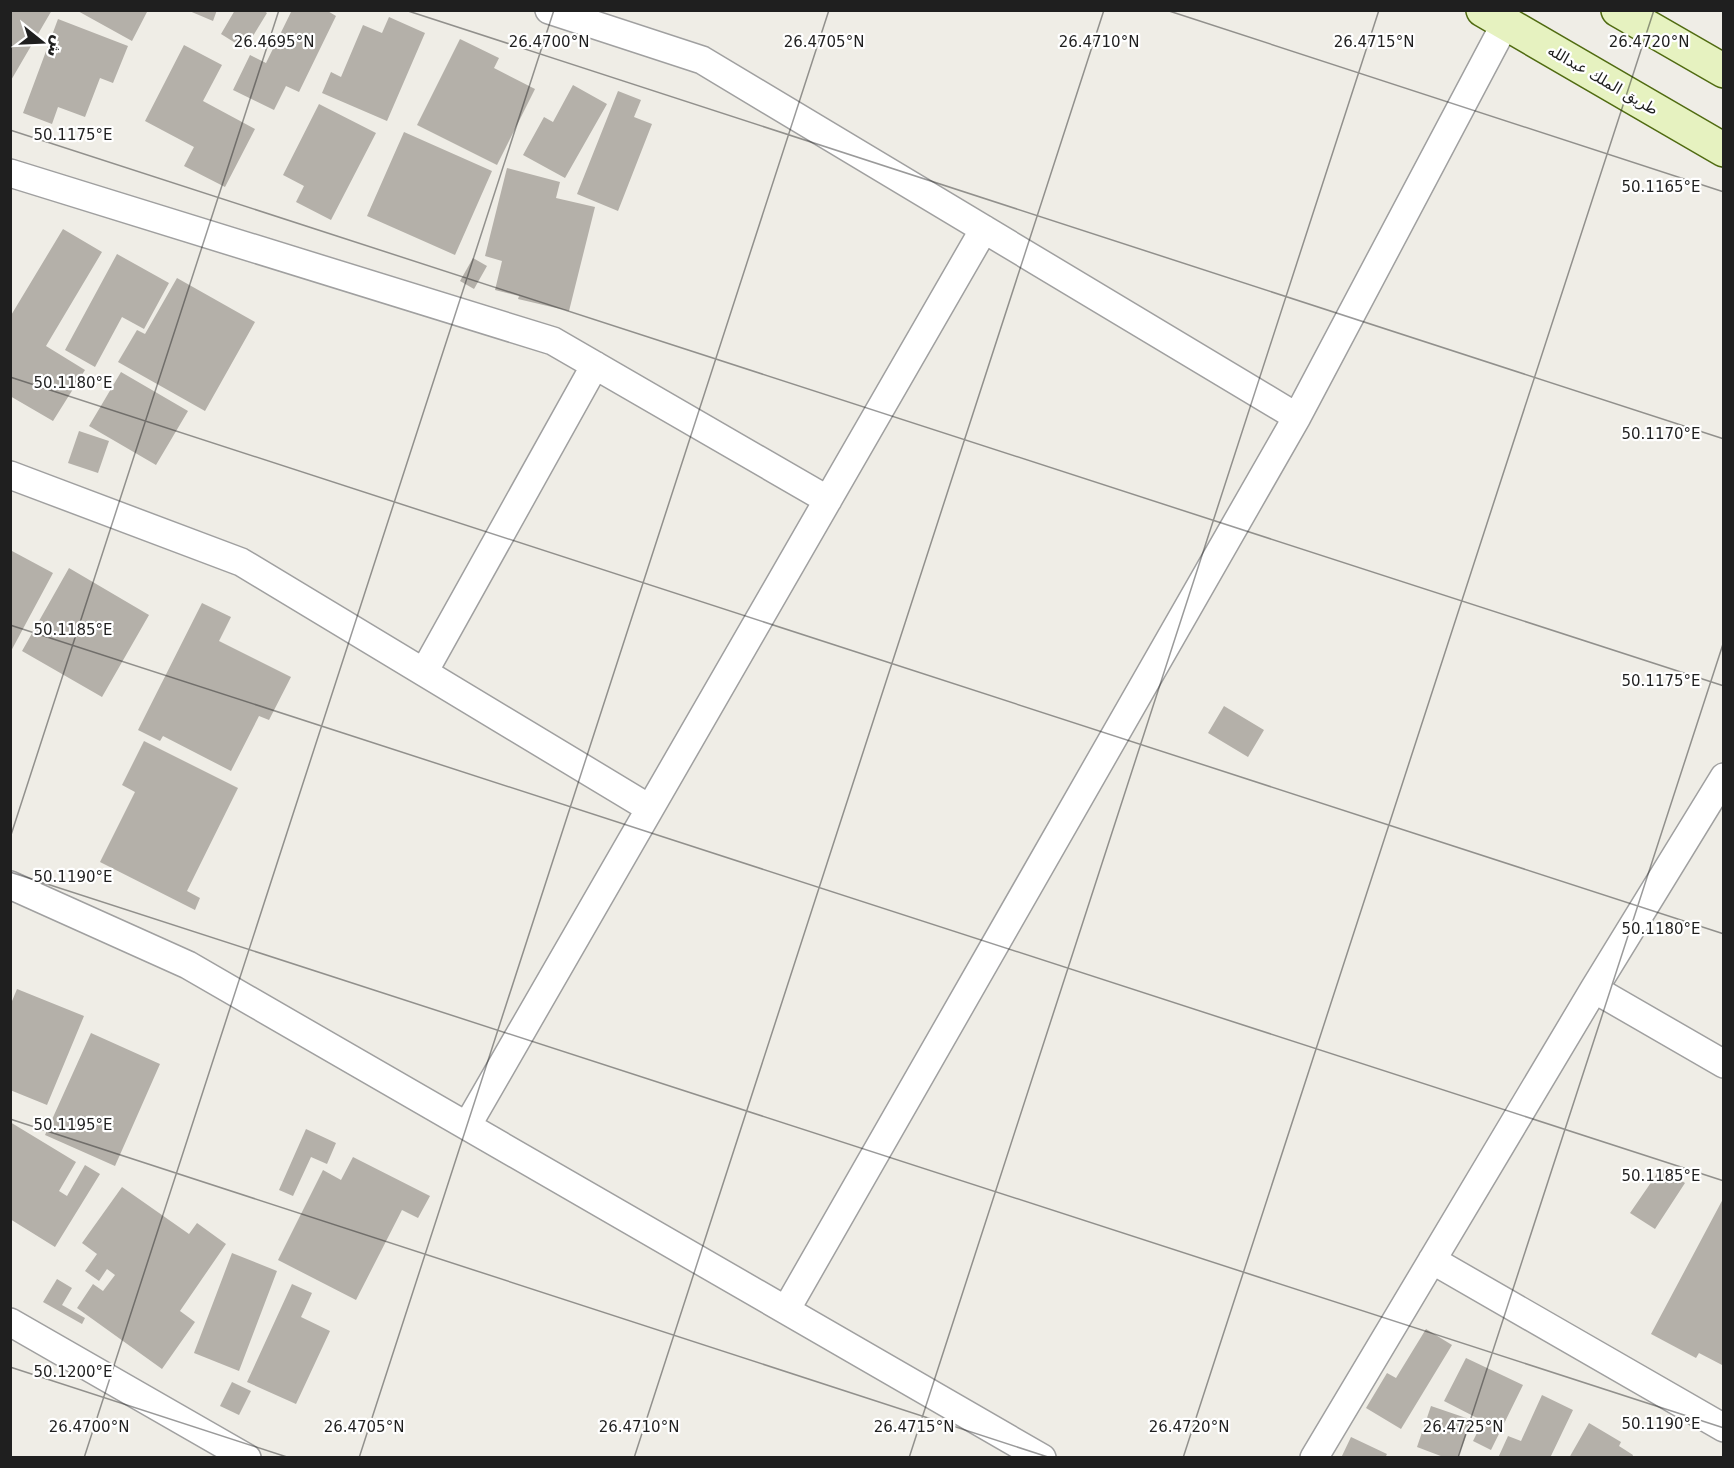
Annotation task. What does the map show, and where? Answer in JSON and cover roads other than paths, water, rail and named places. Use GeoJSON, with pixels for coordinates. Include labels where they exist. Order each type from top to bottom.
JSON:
{"type":"FeatureCollection","features":[{"type":"Feature","properties":{"kind":"street"},"geometry":{"type":"LineString","coordinates":[[549,10],[702,60],[1297,417]]}},
{"type":"Feature","properties":{"kind":"street"},"geometry":{"type":"LineString","coordinates":[[1618,10],[1724,71]]}},
{"type":"Feature","properties":{"kind":"street"},"geometry":{"type":"LineString","coordinates":[[786,1310],[1297,417],[1494,17]]}},
{"type":"Feature","properties":{"kind":"street","name":"طريق الملك عبدالله"},"geometry":{"type":"LineString","coordinates":[[1494,17],[1724,150]]}},
{"type":"Feature","properties":{"kind":"street"},"geometry":{"type":"LineString","coordinates":[[10,173],[553,341],[828,500]]}},
{"type":"Feature","properties":{"kind":"street"},"geometry":{"type":"LineString","coordinates":[[467,1125],[984,229]]}},
{"type":"Feature","properties":{"kind":"street"},"geometry":{"type":"LineString","coordinates":[[424,672],[595,365]]}},
{"type":"Feature","properties":{"kind":"street"},"geometry":{"type":"LineString","coordinates":[[10,475],[241,562],[650,808]]}},
{"type":"Feature","properties":{"kind":"street"},"geometry":{"type":"LineString","coordinates":[[1314,1458],[1594,989],[1724,777]]}},
{"type":"Feature","properties":{"kind":"street"},"geometry":{"type":"LineString","coordinates":[[10,885],[188,964],[1042,1458]]}},
{"type":"Feature","properties":{"kind":"street"},"geometry":{"type":"LineString","coordinates":[[1594,989],[1724,1064]]}},
{"type":"Feature","properties":{"kind":"street"},"geometry":{"type":"LineString","coordinates":[[1432,1260],[1724,1428]]}},
{"type":"Feature","properties":{"kind":"street"},"geometry":{"type":"LineString","coordinates":[[10,1322],[207,1448],[247,1458]]}}]}
